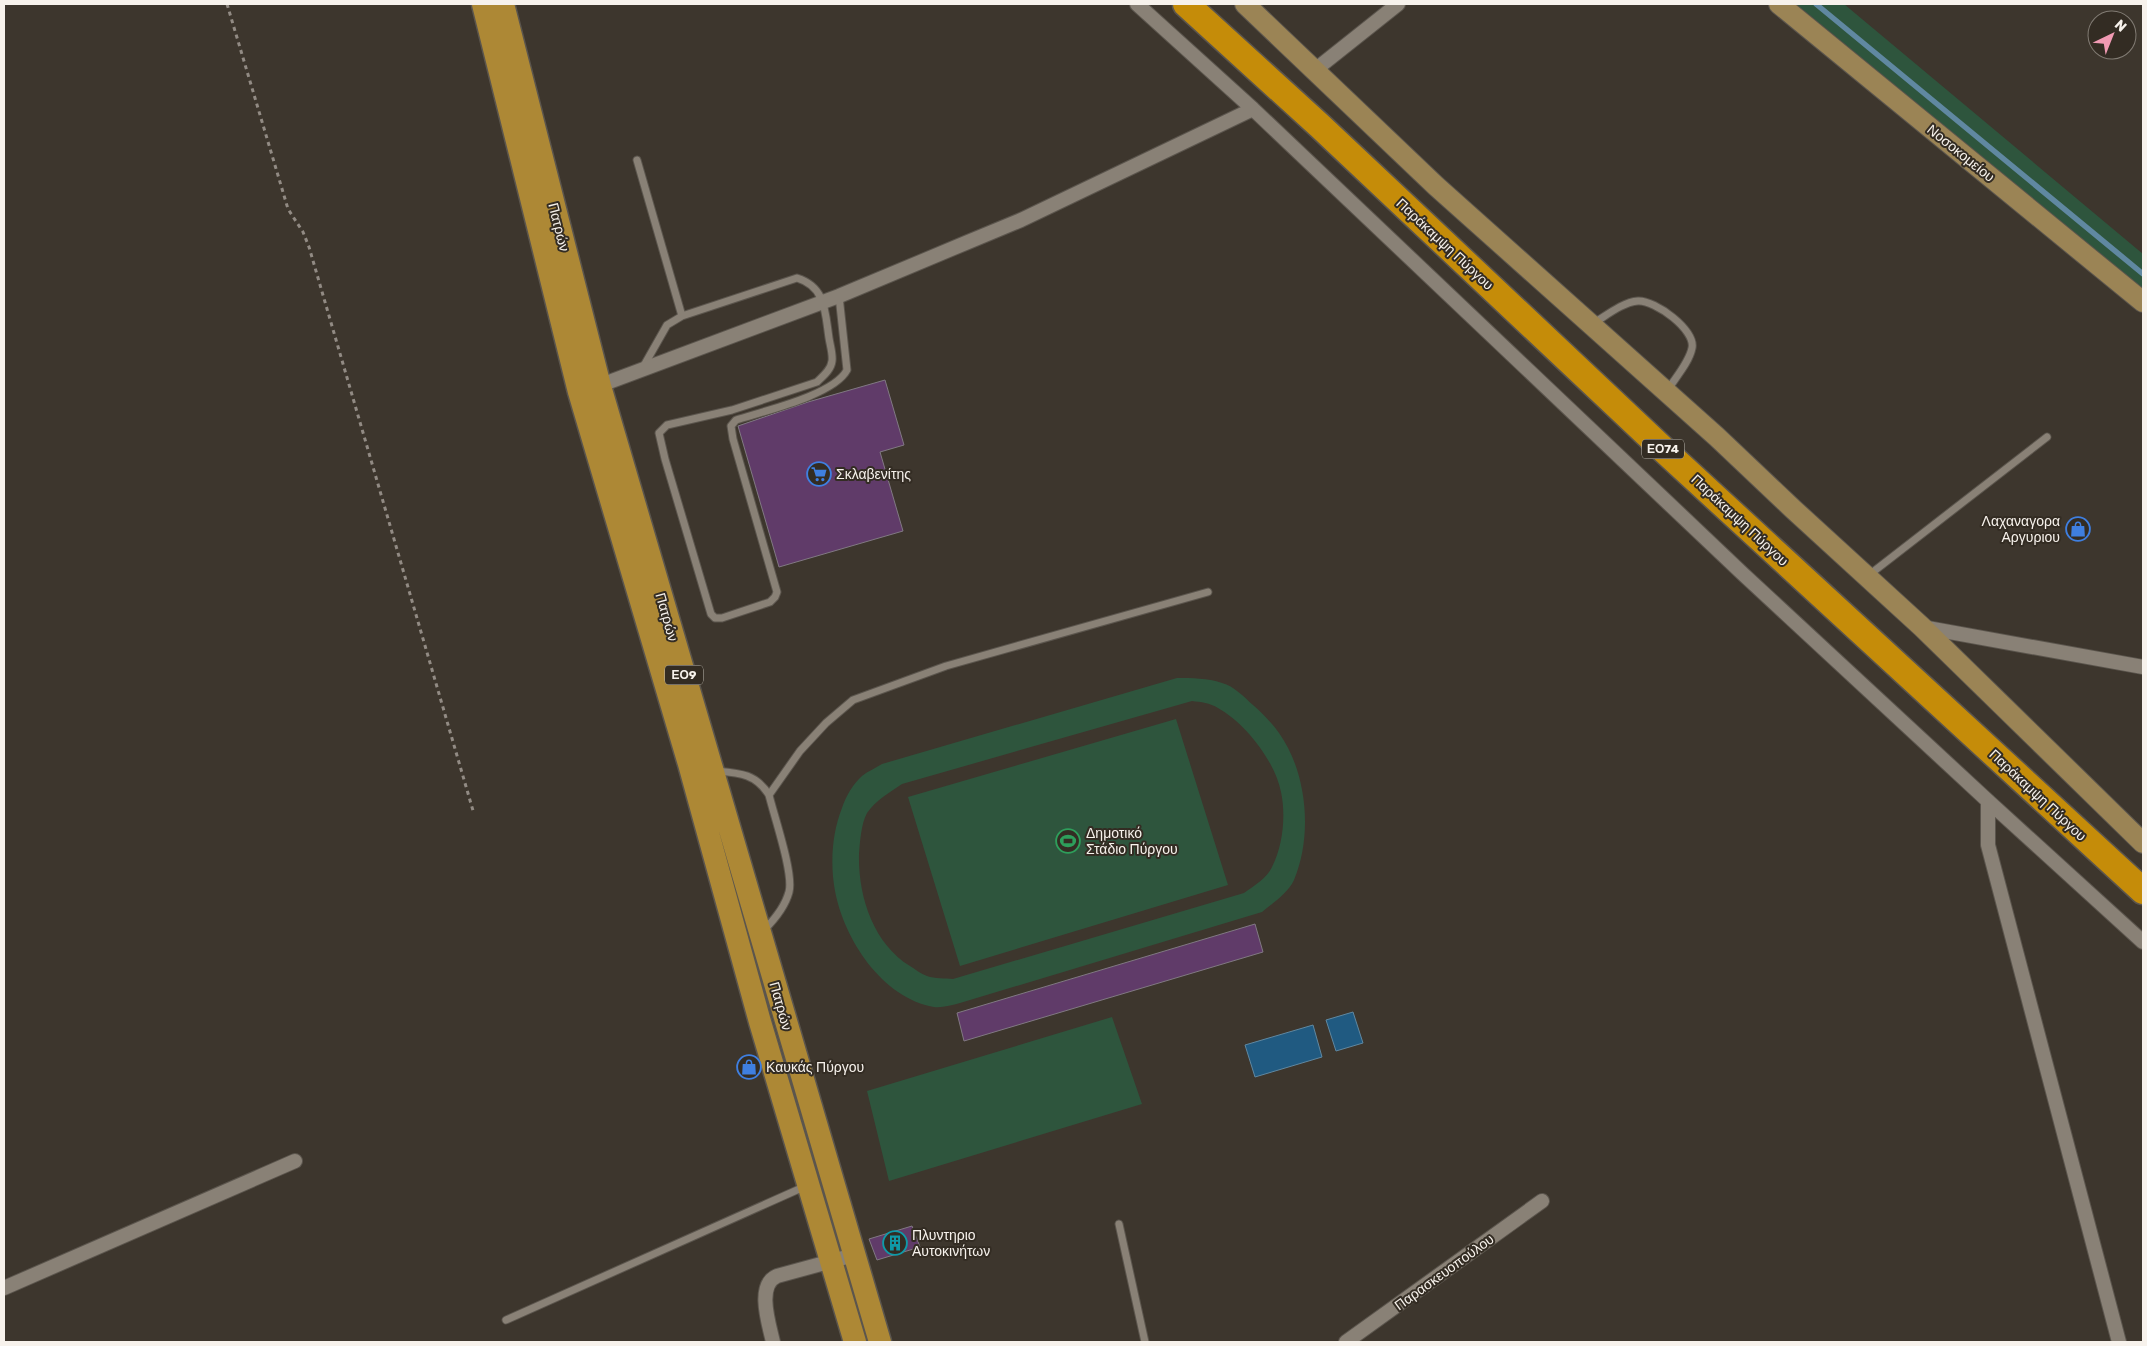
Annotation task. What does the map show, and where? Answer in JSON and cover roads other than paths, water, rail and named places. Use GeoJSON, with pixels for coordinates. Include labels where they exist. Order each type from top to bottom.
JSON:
{"type":"FeatureCollection","features":[{"type":"Feature","properties":{"kind":"highway","name":"Παράκαμψη Πύργου"},"geometry":{"type":"LineString","coordinates":[[1186,4],[1320,126],[1673,458],[2143,891]]}},
{"type":"Feature","properties":{"kind":"main road","name":"Πατρών"},"geometry":{"type":"LineString","coordinates":[[483,4],[589,389],[670,664],[760,1022],[831,1261],[851,1341]]}},
{"type":"Feature","properties":{"kind":"main road","name":"Πατρών"},"geometry":{"type":"LineString","coordinates":[[503,4],[589,389]]}},
{"type":"Feature","properties":{"kind":"main road","name":"Πατρών"},"geometry":{"type":"LineString","coordinates":[[670,664],[712,770],[878,1336]]}},
{"type":"Feature","properties":{"kind":"street"},"geometry":{"type":"LineString","coordinates":[[1137,4],[1253,109],[1743,574],[2143,942]]}},
{"type":"Feature","properties":{"kind":"street"},"geometry":{"type":"LineString","coordinates":[[1244,4],[1436,186],[1592,325],[1922,626],[2143,843]]}},
{"type":"Feature","properties":{"kind":"street"},"geometry":{"type":"LineString","coordinates":[[1315,70],[1398,4]]}},
{"type":"Feature","properties":{"kind":"street","name":"Νοσοκομείου"},"geometry":{"type":"LineString","coordinates":[[1779,4],[2143,302]]}},
{"type":"Feature","properties":{"kind":"street"},"geometry":{"type":"LineString","coordinates":[[589,389],[839,296],[1021,220],[1253,109]]}},
{"type":"Feature","properties":{"kind":"street"},"geometry":{"type":"LineString","coordinates":[[1922,626],[2143,667]]}},
{"type":"Feature","properties":{"kind":"street"},"geometry":{"type":"LineString","coordinates":[[1988,801],[1988,845],[2119,1342]]}},
{"type":"Feature","properties":{"kind":"street"},"geometry":{"type":"LineString","coordinates":[[4,1288],[295,1161]]}},
{"type":"Feature","properties":{"kind":"street","name":"Παρασκευοπούλου"},"geometry":{"type":"LineString","coordinates":[[1346,1342],[1542,1201]]}},
{"type":"Feature","properties":{"kind":"street"},"geometry":{"type":"LineString","coordinates":[[774,1342],[768,1319],[766,1290],[769,1281],[777,1276],[854,1255]]}},
{"type":"Feature","properties":{"kind":"street"},"geometry":{"type":"LineString","coordinates":[[851,1341],[878,1336]]}},
{"type":"Feature","properties":{"kind":"lane"},"geometry":{"type":"LineString","coordinates":[[636,160],[682,316]]}},
{"type":"Feature","properties":{"kind":"lane"},"geometry":{"type":"LineString","coordinates":[[641,370],[667,325],[682,316],[796,278],[805,280],[824,301],[832,361],[828,372],[817,382],[732,410],[667,425],[660,433],[665,459],[711,614],[715,618],[722,618],[770,602],[777,592],[733,439],[731,424],[736,420],[819,392],[843,377],[847,370],[839,296]]}},
{"type":"Feature","properties":{"kind":"lane"},"geometry":{"type":"LineString","coordinates":[[1592,325],[1626,305],[1637,301],[1647,302],[1659,307],[1682,325],[1690,336],[1693,347],[1687,361],[1666,392]]}},
{"type":"Feature","properties":{"kind":"lane"},"geometry":{"type":"LineString","coordinates":[[1866,576],[2046,437]]}},
{"type":"Feature","properties":{"kind":"lane"},"geometry":{"type":"LineString","coordinates":[[769,795],[800,751],[826,723],[853,700],[946,666],[1208,592]]}},
{"type":"Feature","properties":{"kind":"lane"},"geometry":{"type":"LineString","coordinates":[[712,770],[749,776],[764,786],[769,795],[791,880],[787,900],[776,918],[760,933]]}},
{"type":"Feature","properties":{"kind":"lane"},"geometry":{"type":"LineString","coordinates":[[506,1320],[809,1185]]}},
{"type":"Feature","properties":{"kind":"lane"},"geometry":{"type":"LineString","coordinates":[[1119,1224],[1145,1342]]}},
{"type":"Feature","properties":{"kind":"water"},"geometry":{"type":"Polygon","coordinates":[[[1353,1012],[1363,1043],[1336,1051],[1326,1020],[1353,1012]]]}},
{"type":"Feature","properties":{"kind":"water"},"geometry":{"type":"Polygon","coordinates":[[[1313,1025],[1322,1057],[1255,1077],[1245,1045],[1313,1025]]]}},
{"type":"Feature","properties":{"kind":"waterway"},"geometry":{"type":"LineString","coordinates":[[1816,4],[2143,274]]}},
{"type":"Feature","properties":{"kind":"place","name":"Σκλαβενίτης"},"geometry":{"type":"Point","coordinates":[819,474]}},
{"type":"Feature","properties":{"kind":"place","name":"Λαχαναγορα Αργυριου"},"geometry":{"type":"Point","coordinates":[2078,529]}},
{"type":"Feature","properties":{"kind":"place","name":"Δημοτικό Στάδιο Πύργου"},"geometry":{"type":"Point","coordinates":[1068,841]}},
{"type":"Feature","properties":{"kind":"place","name":"Καυκάς Πύργου"},"geometry":{"type":"Point","coordinates":[749,1067]}},
{"type":"Feature","properties":{"kind":"place","name":"Πλυντηριο Αυτοκινήτων"},"geometry":{"type":"Point","coordinates":[895,1243]}}]}
